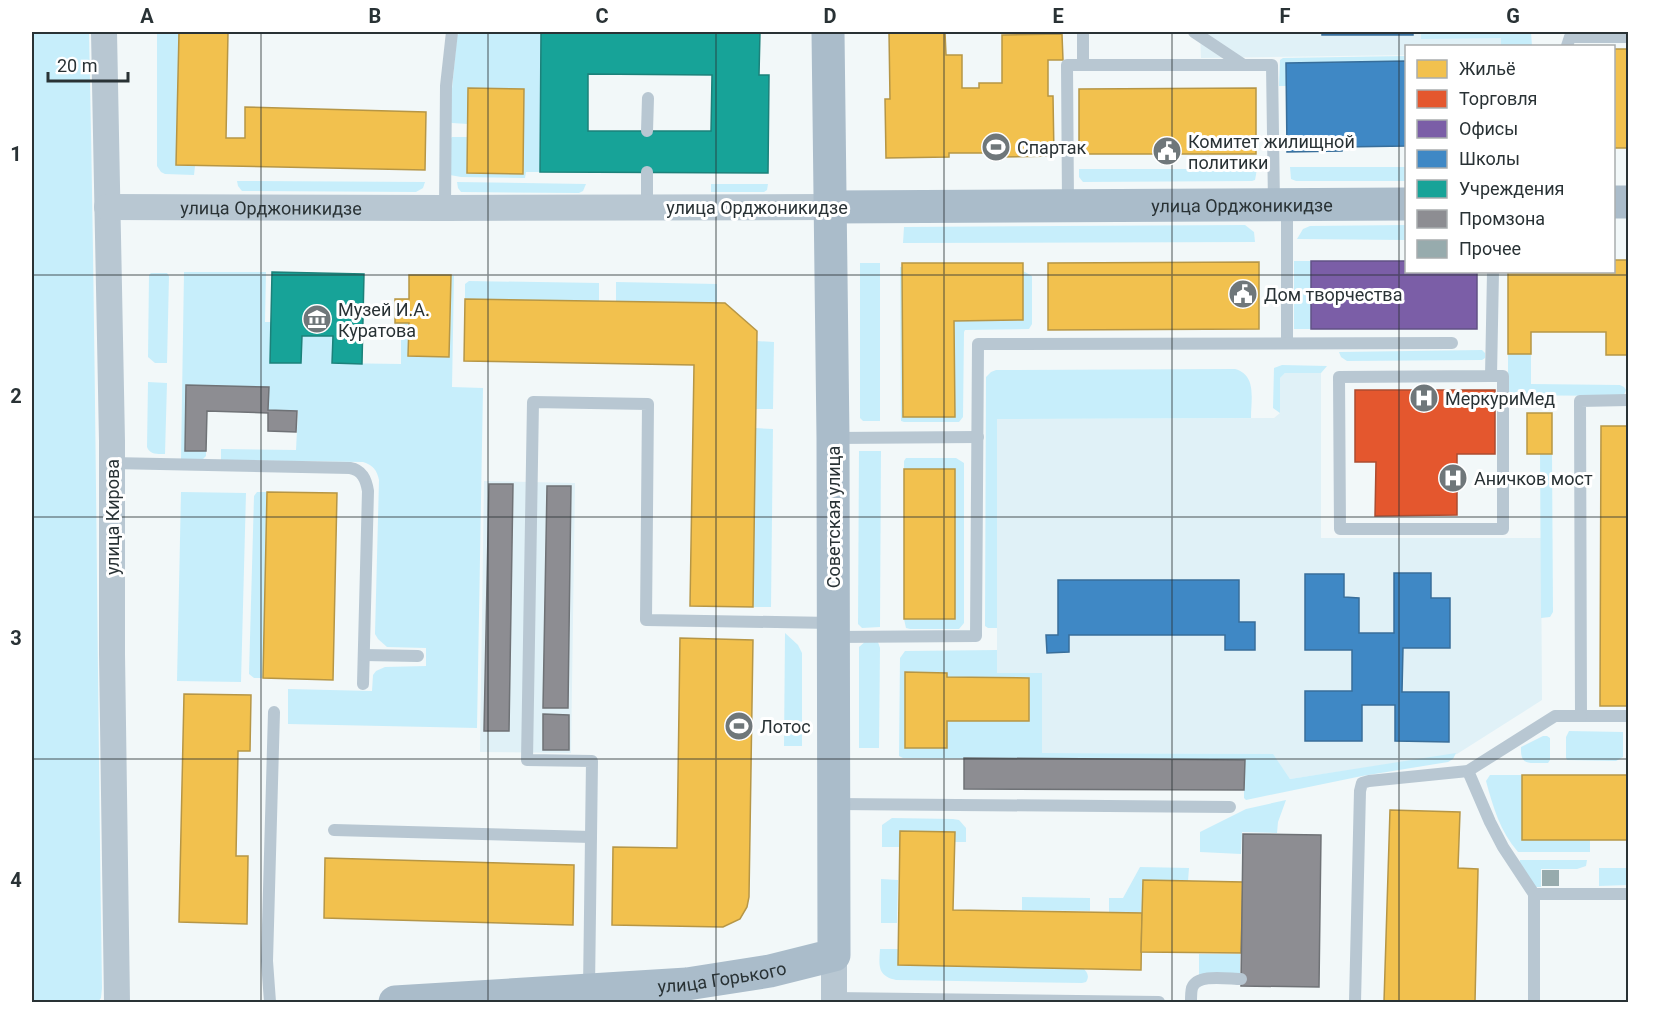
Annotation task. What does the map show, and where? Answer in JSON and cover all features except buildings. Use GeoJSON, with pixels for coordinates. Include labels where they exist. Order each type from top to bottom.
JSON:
{"type":"FeatureCollection","features":[{"type":"Feature","properties":{"kind":"street","name":"улица Кирова"},"geometry":{"type":"LineString","coordinates":[[104,32],[112,463],[117,1002]]}},
{"type":"Feature","properties":{"kind":"street","name":"Советская улица"},"geometry":{"type":"LineString","coordinates":[[828,32],[833,438],[834,1000]]}},
{"type":"Feature","properties":{"kind":"street","name":"улица Орджоникидзе"},"geometry":{"type":"LineString","coordinates":[[107,207],[647,208],[1405,204]]}},
{"type":"Feature","properties":{"kind":"street","name":"улица Горького"},"geometry":{"type":"LineString","coordinates":[[395,1002],[589,996],[770,971],[834,955]]}},
{"type":"Feature","properties":{"kind":"lane"},"geometry":{"type":"LineString","coordinates":[[445,208],[446,86],[452,32]]}},
{"type":"Feature","properties":{"kind":"lane"},"geometry":{"type":"LineString","coordinates":[[1083,32],[1083,65]]}},
{"type":"Feature","properties":{"kind":"lane"},"geometry":{"type":"LineString","coordinates":[[1194,32],[1243,65]]}},
{"type":"Feature","properties":{"kind":"lane"},"geometry":{"type":"LineString","coordinates":[[1567,45],[1570,37],[1629,37]]}},
{"type":"Feature","properties":{"kind":"lane"},"geometry":{"type":"LineString","coordinates":[[1068,205],[1067,65],[1272,65],[1287,343]]}},
{"type":"Feature","properties":{"kind":"lane"},"geometry":{"type":"LineString","coordinates":[[648,98],[648,131]]}},
{"type":"Feature","properties":{"kind":"lane"},"geometry":{"type":"LineString","coordinates":[[647,172],[647,208]]}},
{"type":"Feature","properties":{"kind":"lane"},"geometry":{"type":"LineString","coordinates":[[1491,376],[1493,273]]}},
{"type":"Feature","properties":{"kind":"lane"},"geometry":{"type":"LineString","coordinates":[[589,996],[592,761],[527,760],[533,402],[648,404],[646,620],[976,636],[978,344],[1452,343]]}},
{"type":"Feature","properties":{"kind":"lane"},"geometry":{"type":"LineString","coordinates":[[1339,376],[1491,376],[1503,376],[1503,529],[1340,529],[1339,376]]}},
{"type":"Feature","properties":{"kind":"lane"},"geometry":{"type":"LineString","coordinates":[[1581,716],[1580,401],[1629,400]]}},
{"type":"Feature","properties":{"kind":"lane"},"geometry":{"type":"LineString","coordinates":[[833,438],[978,437]]}},
{"type":"Feature","properties":{"kind":"lane"},"geometry":{"type":"LineString","coordinates":[[112,463],[350,468],[360,472],[366,481],[368,490],[363,684]]}},
{"type":"Feature","properties":{"kind":"lane"},"geometry":{"type":"LineString","coordinates":[[364,655],[418,656]]}},
{"type":"Feature","properties":{"kind":"lane"},"geometry":{"type":"LineString","coordinates":[[270,1002],[267,961],[274,711]]}},
{"type":"Feature","properties":{"kind":"lane"},"geometry":{"type":"LineString","coordinates":[[1355,1002],[1362,783],[1369,780],[1468,771],[1554,716],[1629,716]]}},
{"type":"Feature","properties":{"kind":"lane"},"geometry":{"type":"LineString","coordinates":[[1468,771],[1503,847],[1534,894],[1534,1002]]}},
{"type":"Feature","properties":{"kind":"lane"},"geometry":{"type":"LineString","coordinates":[[833,804],[1230,807]]}},
{"type":"Feature","properties":{"kind":"lane"},"geometry":{"type":"LineString","coordinates":[[334,830],[591,837]]}},
{"type":"Feature","properties":{"kind":"lane"},"geometry":{"type":"LineString","coordinates":[[1534,894],[1629,894]]}},
{"type":"Feature","properties":{"kind":"lane"},"geometry":{"type":"LineString","coordinates":[[1191,1002],[1192,989],[1197,981],[1203,978],[1241,980]]}},
{"type":"Feature","properties":{"kind":"lane"},"geometry":{"type":"LineString","coordinates":[[834,1000],[1159,1002]]}},
{"type":"Feature","properties":{"kind":"shaded area"},"geometry":{"type":"Polygon","coordinates":[[[32,32],[89,32],[102,988],[98,1002],[32,1002],[32,32]]]}},
{"type":"Feature","properties":{"kind":"shaded area"},"geometry":{"type":"Polygon","coordinates":[[[157,32],[179,32],[176,165],[195,166],[194,175],[165,174],[157,166],[157,32]]]}},
{"type":"Feature","properties":{"kind":"shaded area"},"geometry":{"type":"Polygon","coordinates":[[[463,32],[541,32],[540,172],[526,172],[525,178],[450,175],[450,139],[452,137],[467,137],[467,173],[523,174],[524,89],[469,88],[468,124],[449,121],[457,35],[463,32]]]}},
{"type":"Feature","properties":{"kind":"shaded area"},"geometry":{"type":"Polygon","coordinates":[[[1200,32],[1507,32],[1507,45],[1405,45],[1405,55],[1201,58],[1200,32]]]}},
{"type":"Feature","properties":{"kind":"shaded area"},"geometry":{"type":"Polygon","coordinates":[[[1421,32],[1531,32],[1532,45],[1501,45],[1501,38],[1421,39],[1421,32]]]}},
{"type":"Feature","properties":{"kind":"shaded area"},"geometry":{"type":"Polygon","coordinates":[[[1405,56],[1405,61],[1287,63],[1286,86],[1279,86],[1280,60],[1283,58],[1405,56]]]}},
{"type":"Feature","properties":{"kind":"shaded area"},"geometry":{"type":"Polygon","coordinates":[[[1290,167],[1405,167],[1405,181],[1296,181],[1291,179],[1290,167]]]}},
{"type":"Feature","properties":{"kind":"shaded area"},"geometry":{"type":"Polygon","coordinates":[[[1079,169],[1257,169],[1255,180],[1252,181],[1083,182],[1079,177],[1079,169]]]}},
{"type":"Feature","properties":{"kind":"shaded area"},"geometry":{"type":"Polygon","coordinates":[[[237,181],[425,182],[423,188],[416,192],[242,191],[237,181]]]}},
{"type":"Feature","properties":{"kind":"shaded area"},"geometry":{"type":"Polygon","coordinates":[[[457,182],[586,184],[583,191],[579,193],[461,192],[457,182]]]}},
{"type":"Feature","properties":{"kind":"shaded area"},"geometry":{"type":"Polygon","coordinates":[[[711,184],[768,184],[764,192],[711,192],[711,184]]]}},
{"type":"Feature","properties":{"kind":"shaded area"},"geometry":{"type":"Polygon","coordinates":[[[1245,225],[1254,232],[1255,242],[903,243],[904,227],[1245,225]]]}},
{"type":"Feature","properties":{"kind":"shaded area"},"geometry":{"type":"Polygon","coordinates":[[[1405,225],[1405,240],[1297,239],[1303,229],[1310,226],[1405,225]]]}},
{"type":"Feature","properties":{"kind":"shaded area"},"geometry":{"type":"Polygon","coordinates":[[[1294,261],[1311,261],[1311,329],[1294,329],[1294,261]]]}},
{"type":"Feature","properties":{"kind":"shaded area"},"geometry":{"type":"Polygon","coordinates":[[[860,263],[880,263],[880,421],[863,421],[860,418],[860,263]]]}},
{"type":"Feature","properties":{"kind":"shaded area"},"geometry":{"type":"Polygon","coordinates":[[[900,267],[902,267],[904,417],[954,417],[954,321],[1023,320],[1023,271],[1032,276],[1032,324],[1029,329],[965,330],[964,332],[963,417],[959,422],[901,421],[900,267]]]}},
{"type":"Feature","properties":{"kind":"shaded area"},"geometry":{"type":"Polygon","coordinates":[[[184,272],[266,272],[265,322],[271,322],[271,363],[301,363],[302,336],[333,336],[333,363],[401,364],[401,335],[395,329],[395,323],[409,323],[408,356],[449,357],[451,275],[454,276],[452,387],[483,388],[477,728],[288,724],[288,689],[372,691],[373,675],[376,671],[385,667],[426,666],[426,648],[387,647],[375,634],[379,480],[372,466],[363,462],[221,460],[221,449],[296,450],[298,411],[268,410],[268,387],[186,385],[185,451],[206,451],[206,456],[202,460],[181,459],[184,272]]]}},
{"type":"Feature","properties":{"kind":"shaded area"},"geometry":{"type":"Polygon","coordinates":[[[167,273],[169,276],[167,363],[155,363],[148,357],[149,275],[167,273]]]}},
{"type":"Feature","properties":{"kind":"shaded area"},"geometry":{"type":"Polygon","coordinates":[[[469,281],[599,283],[599,302],[465,299],[465,284],[469,281]]]}},
{"type":"Feature","properties":{"kind":"shaded area"},"geometry":{"type":"Polygon","coordinates":[[[616,282],[717,284],[717,303],[616,302],[616,282]]]}},
{"type":"Feature","properties":{"kind":"shaded area"},"geometry":{"type":"Polygon","coordinates":[[[756,341],[774,342],[773,409],[755,409],[756,341]]]}},
{"type":"Feature","properties":{"kind":"shaded area"},"geometry":{"type":"Polygon","coordinates":[[[1482,350],[1485,358],[1482,360],[1347,361],[1341,357],[1339,352],[1482,350]]]}},
{"type":"Feature","properties":{"kind":"shaded area"},"geometry":{"type":"Polygon","coordinates":[[[1508,354],[1531,354],[1531,384],[1620,385],[1626,390],[1621,396],[1509,395],[1508,354]]]}},
{"type":"Feature","properties":{"kind":"shaded area"},"geometry":{"type":"Polygon","coordinates":[[[1282,365],[1327,366],[1321,373],[1285,373],[1280,378],[1280,413],[1273,408],[1274,368],[1282,365]]]}},
{"type":"Feature","properties":{"kind":"shaded area"},"geometry":{"type":"Polygon","coordinates":[[[1235,369],[1242,372],[1250,382],[1251,418],[997,419],[997,628],[985,626],[986,377],[996,370],[1235,369]]]}},
{"type":"Feature","properties":{"kind":"shaded area"},"geometry":{"type":"Polygon","coordinates":[[[1285,373],[1321,373],[1321,538],[1541,538],[1542,700],[1457,754],[1290,779],[1272,754],[1042,753],[1042,673],[997,673],[997,419],[1274,418],[1280,413],[1280,378],[1285,373]]]}},
{"type":"Feature","properties":{"kind":"shaded area"},"geometry":{"type":"Polygon","coordinates":[[[148,382],[167,383],[165,454],[152,453],[147,447],[148,382]]]}},
{"type":"Feature","properties":{"kind":"shaded area"},"geometry":{"type":"Polygon","coordinates":[[[755,428],[773,429],[771,607],[753,607],[755,428]]]}},
{"type":"Feature","properties":{"kind":"shaded area"},"geometry":{"type":"Polygon","coordinates":[[[859,451],[881,451],[880,627],[862,628],[858,624],[859,451]]]}},
{"type":"Feature","properties":{"kind":"shaded area"},"geometry":{"type":"Polygon","coordinates":[[[1540,453],[1552,454],[1553,612],[1550,617],[1541,618],[1540,453]]]}},
{"type":"Feature","properties":{"kind":"shaded area"},"geometry":{"type":"Polygon","coordinates":[[[906,458],[956,458],[964,463],[964,623],[959,629],[906,628],[904,619],[955,619],[955,470],[904,469],[906,458]]]}},
{"type":"Feature","properties":{"kind":"shaded area"},"geometry":{"type":"Polygon","coordinates":[[[484,481],[575,483],[571,753],[480,752],[484,481]]]}},
{"type":"Feature","properties":{"kind":"shaded area"},"geometry":{"type":"Polygon","coordinates":[[[181,492],[246,493],[241,682],[177,681],[181,492]]]}},
{"type":"Feature","properties":{"kind":"shaded area"},"geometry":{"type":"Polygon","coordinates":[[[257,492],[267,492],[263,678],[254,678],[249,674],[254,496],[257,492]]]}},
{"type":"Feature","properties":{"kind":"shaded area"},"geometry":{"type":"Polygon","coordinates":[[[785,633],[798,645],[802,653],[802,746],[784,746],[785,633]]]}},
{"type":"Feature","properties":{"kind":"shaded area"},"geometry":{"type":"Polygon","coordinates":[[[866,641],[878,642],[880,648],[879,748],[859,748],[859,647],[866,641]]]}},
{"type":"Feature","properties":{"kind":"shaded area"},"geometry":{"type":"Polygon","coordinates":[[[997,650],[997,673],[1042,673],[1042,753],[1273,754],[1290,779],[1456,753],[1448,762],[1362,776],[1246,800],[1244,798],[1244,760],[903,758],[899,756],[900,658],[905,651],[997,650]]]}},
{"type":"Feature","properties":{"kind":"shaded area"},"geometry":{"type":"Polygon","coordinates":[[[1569,731],[1623,732],[1623,757],[1616,761],[1567,760],[1566,737],[1569,731]]]}},
{"type":"Feature","properties":{"kind":"shaded area"},"geometry":{"type":"Polygon","coordinates":[[[1543,736],[1550,738],[1548,763],[1525,761],[1522,758],[1521,747],[1543,736]]]}},
{"type":"Feature","properties":{"kind":"shaded area"},"geometry":{"type":"Polygon","coordinates":[[[1490,775],[1522,775],[1522,840],[1590,840],[1590,852],[1518,852],[1506,836],[1494,809],[1486,781],[1490,775]]]}},
{"type":"Feature","properties":{"kind":"shaded area"},"geometry":{"type":"Polygon","coordinates":[[[1286,800],[1278,822],[1277,833],[1242,832],[1241,854],[1200,852],[1200,832],[1246,809],[1286,800]]]}},
{"type":"Feature","properties":{"kind":"shaded area"},"geometry":{"type":"Polygon","coordinates":[[[892,818],[959,820],[966,828],[966,842],[954,842],[954,832],[900,831],[900,847],[882,847],[882,825],[892,818]]]}},
{"type":"Feature","properties":{"kind":"shaded area"},"geometry":{"type":"Polygon","coordinates":[[[1520,860],[1587,860],[1586,866],[1577,869],[1541,869],[1541,887],[1535,887],[1520,864],[1520,860]]]}},
{"type":"Feature","properties":{"kind":"shaded area"},"geometry":{"type":"Polygon","coordinates":[[[1140,867],[1189,868],[1188,881],[1143,880],[1142,913],[1109,913],[1109,898],[1123,898],[1140,867]]]}},
{"type":"Feature","properties":{"kind":"shaded area"},"geometry":{"type":"Polygon","coordinates":[[[1599,868],[1628,868],[1628,885],[1599,886],[1599,868]]]}},
{"type":"Feature","properties":{"kind":"shaded area"},"geometry":{"type":"Polygon","coordinates":[[[881,879],[898,880],[897,923],[881,923],[881,879]]]}},
{"type":"Feature","properties":{"kind":"shaded area"},"geometry":{"type":"Polygon","coordinates":[[[1022,897],[1090,898],[1090,911],[1022,910],[1022,897]]]}},
{"type":"Feature","properties":{"kind":"shaded area"},"geometry":{"type":"Polygon","coordinates":[[[880,949],[898,949],[898,965],[1083,968],[1088,978],[1082,983],[896,980],[882,973],[880,949]]]}},
{"type":"Feature","properties":{"kind":"shaded area"},"geometry":{"type":"Polygon","coordinates":[[[1199,954],[1240,954],[1240,976],[1199,976],[1199,954]]]}},
{"type":"Feature","properties":{"kind":"place","name":"Спартак"},"geometry":{"type":"Point","coordinates":[996,147]}},
{"type":"Feature","properties":{"kind":"place","name":"Комитет жилищной политики"},"geometry":{"type":"Point","coordinates":[1167,151]}},
{"type":"Feature","properties":{"kind":"place","name":"Дом творчества"},"geometry":{"type":"Point","coordinates":[1243,294]}},
{"type":"Feature","properties":{"kind":"place","name":"Музей И.А. Куратова"},"geometry":{"type":"Point","coordinates":[317,319]}},
{"type":"Feature","properties":{"kind":"place","name":"МеркуриМед"},"geometry":{"type":"Point","coordinates":[1424,398]}},
{"type":"Feature","properties":{"kind":"place","name":"Аничков мост"},"geometry":{"type":"Point","coordinates":[1453,478]}},
{"type":"Feature","properties":{"kind":"place","name":"Лотос"},"geometry":{"type":"Point","coordinates":[739,726]}}]}
